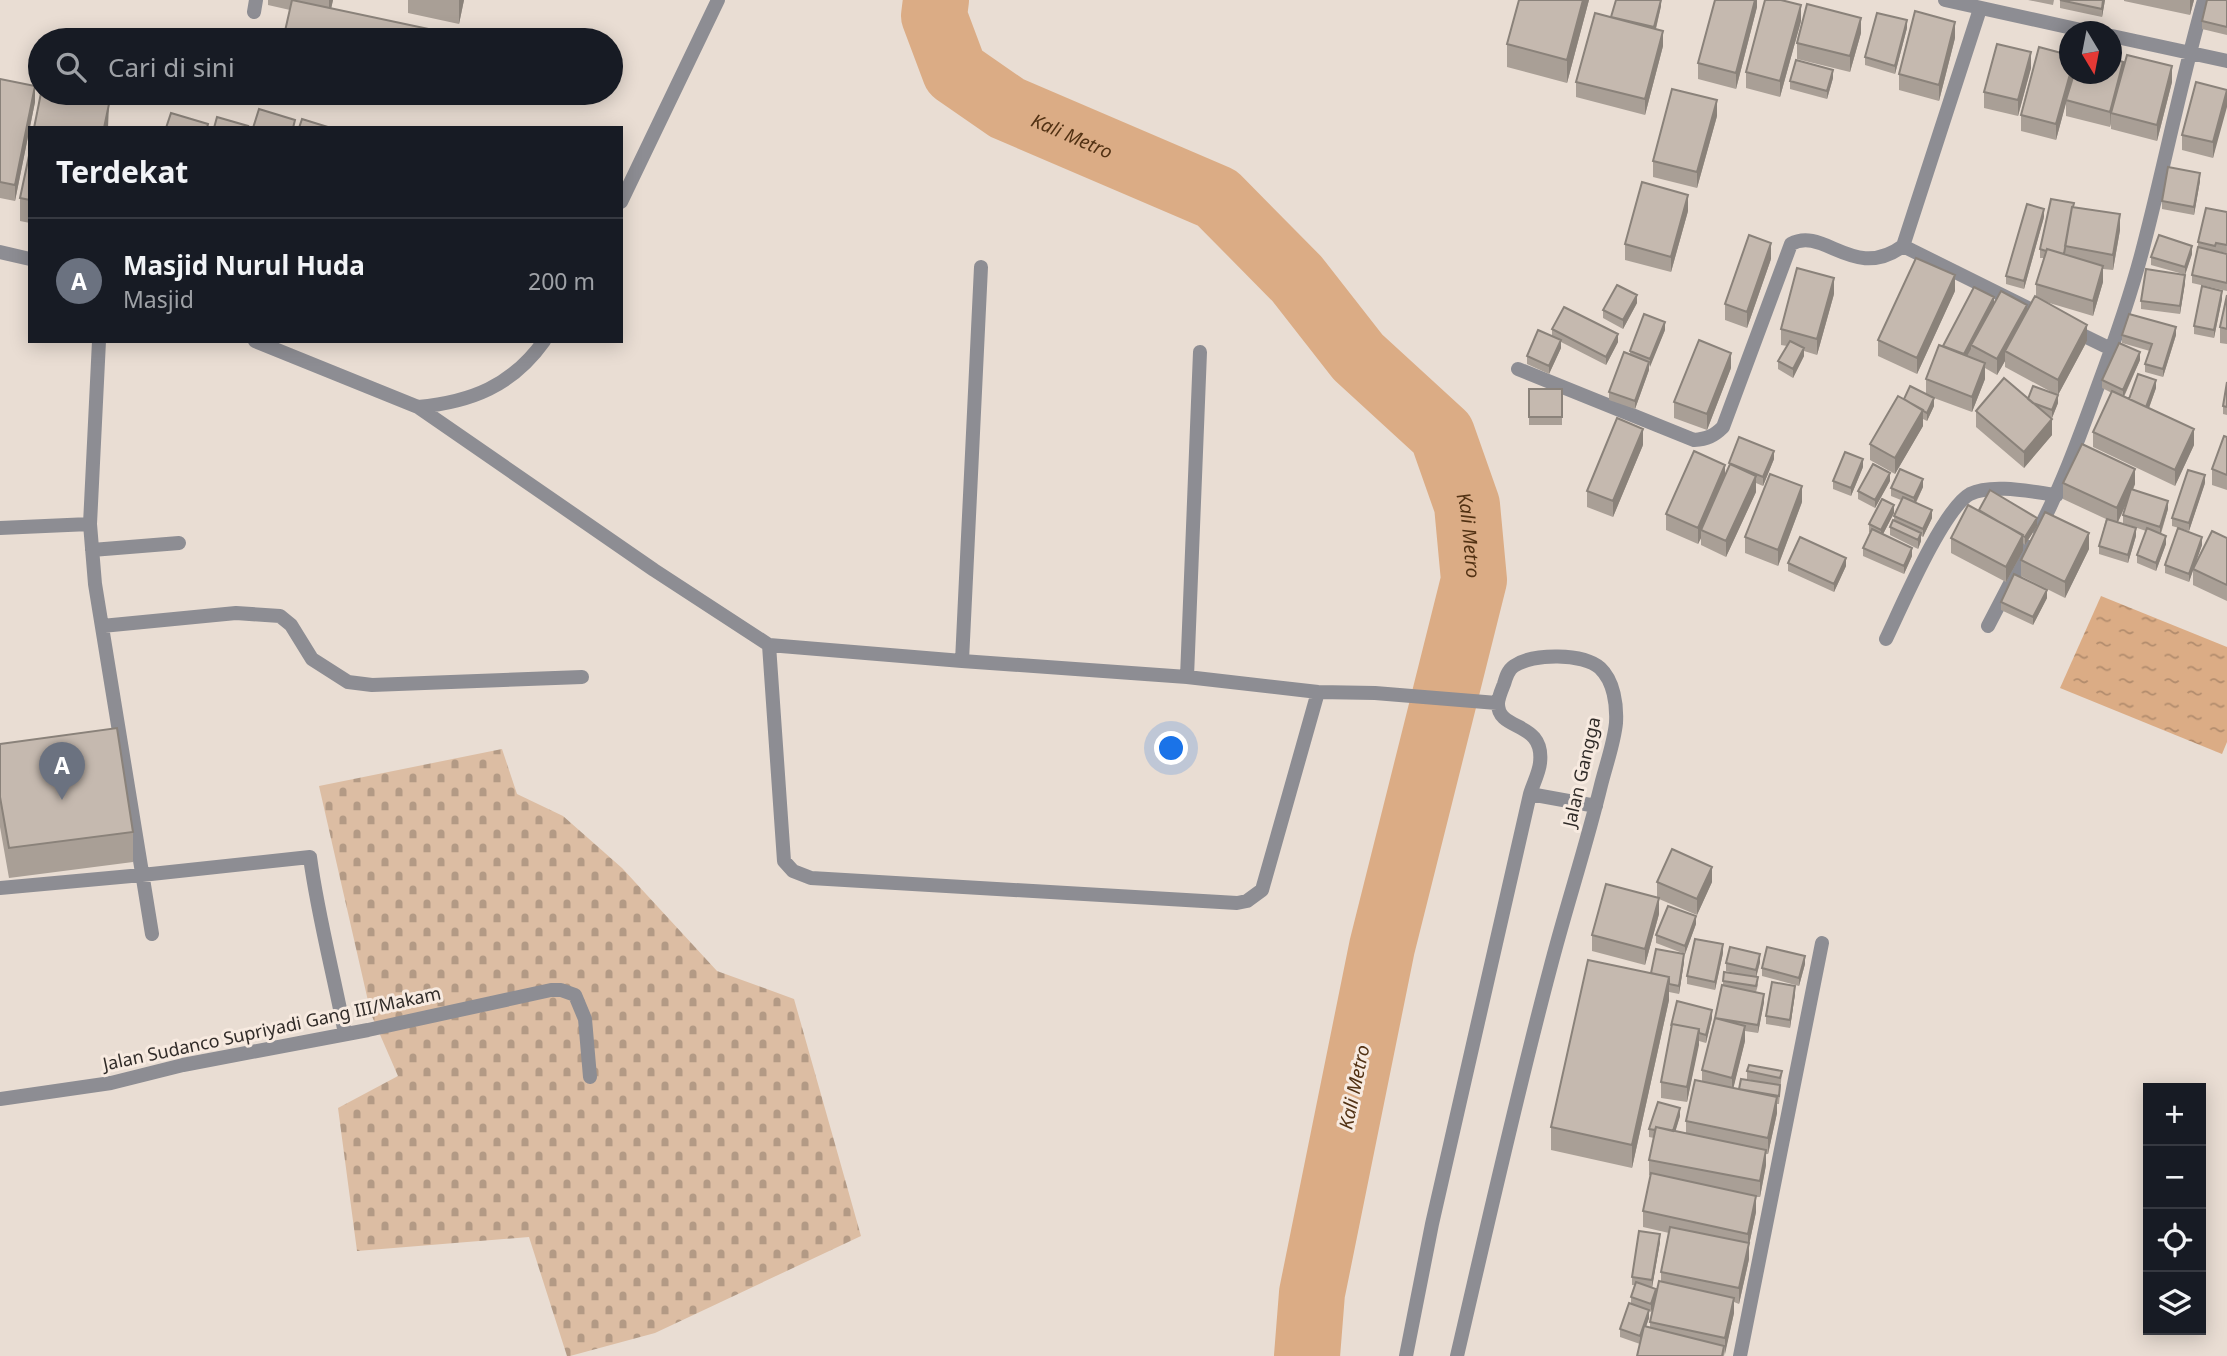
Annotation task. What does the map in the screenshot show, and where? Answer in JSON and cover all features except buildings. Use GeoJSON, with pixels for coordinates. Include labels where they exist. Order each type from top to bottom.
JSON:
{"type":"FeatureCollection","features":[{"type":"Feature","properties":{"kind":"street"},"geometry":{"type":"LineString","coordinates":[[623,198],[718,0]]}},
{"type":"Feature","properties":{"kind":"street"},"geometry":{"type":"LineString","coordinates":[[1945,0],[2059,26]]}},
{"type":"Feature","properties":{"kind":"street"},"geometry":{"type":"LineString","coordinates":[[1988,626],[2057,495],[2111,349],[2144,246],[2204,0]]}},
{"type":"Feature","properties":{"kind":"street"},"geometry":{"type":"LineString","coordinates":[[1518,369],[1694,439],[1705,439],[1716,434],[1724,427],[1791,244],[1808,240],[1866,260],[1877,259],[1903,246],[1980,9]]}},
{"type":"Feature","properties":{"kind":"street"},"geometry":{"type":"LineString","coordinates":[[2122,38],[2227,61]]}},
{"type":"Feature","properties":{"kind":"street"},"geometry":{"type":"LineString","coordinates":[[1903,246],[2111,349]]}},
{"type":"Feature","properties":{"kind":"street"},"geometry":{"type":"LineString","coordinates":[[0,252],[28,259]]}},
{"type":"Feature","properties":{"kind":"street"},"geometry":{"type":"LineString","coordinates":[[962,661],[981,267]]}},
{"type":"Feature","properties":{"kind":"street"},"geometry":{"type":"LineString","coordinates":[[99,343],[90,524],[92,550],[152,934]]}},
{"type":"Feature","properties":{"kind":"street"},"geometry":{"type":"LineString","coordinates":[[260,343],[418,407],[654,570],[769,645],[1187,677],[1318,692],[1375,693],[1475,701],[1497,704],[1501,715],[1509,723],[1526,729],[1536,741],[1540,763],[1530,794],[1432,1224],[1406,1356]]}},
{"type":"Feature","properties":{"kind":"street"},"geometry":{"type":"LineString","coordinates":[[418,407],[446,405],[471,398],[498,385],[530,361],[543,343]]}},
{"type":"Feature","properties":{"kind":"street"},"geometry":{"type":"LineString","coordinates":[[1187,677],[1200,352]]}},
{"type":"Feature","properties":{"kind":"street"},"geometry":{"type":"LineString","coordinates":[[1886,639],[1942,527],[1957,506],[1971,494],[2007,489],[2057,495]]}},
{"type":"Feature","properties":{"kind":"street"},"geometry":{"type":"LineString","coordinates":[[0,528],[90,524]]}},
{"type":"Feature","properties":{"kind":"street"},"geometry":{"type":"LineString","coordinates":[[92,550],[179,543]]}},
{"type":"Feature","properties":{"kind":"street"},"geometry":{"type":"LineString","coordinates":[[102,626],[236,613],[280,615],[291,625],[312,659],[348,682],[372,685],[582,677]]}},
{"type":"Feature","properties":{"kind":"street"},"geometry":{"type":"LineString","coordinates":[[769,645],[784,861],[793,872],[811,878],[1237,904],[1247,901],[1262,890],[1318,692]]}},
{"type":"Feature","properties":{"kind":"street","name":"Jalan Gangga"},"geometry":{"type":"LineString","coordinates":[[1457,1356],[1550,969],[1596,806],[1616,723],[1610,683],[1602,669],[1579,658],[1545,656],[1513,666],[1497,704]]}},
{"type":"Feature","properties":{"kind":"street"},"geometry":{"type":"LineString","coordinates":[[1530,794],[1596,806]]}},
{"type":"Feature","properties":{"kind":"street"},"geometry":{"type":"LineString","coordinates":[[0,888],[142,876],[310,857],[315,894],[337,985],[345,1034]]}},
{"type":"Feature","properties":{"kind":"street"},"geometry":{"type":"LineString","coordinates":[[1740,1356],[1822,943]]}},
{"type":"Feature","properties":{"kind":"street","name":"Jalan Sudanco Supriyadi Gang III/Makam"},"geometry":{"type":"LineString","coordinates":[[0,1099],[111,1083],[183,1065],[551,990],[575,995],[585,1019],[590,1077]]}},
{"type":"Feature","properties":{"kind":"green space"},"geometry":{"type":"Polygon","coordinates":[[[502,749],[517,794],[563,816],[622,868],[717,971],[794,999],[861,1236],[655,1333],[570,1356],[567,1356],[529,1237],[357,1251],[338,1108],[398,1076],[371,1014],[319,786],[502,749]]]}},
{"type":"Feature","properties":{"kind":"water"},"geometry":{"type":"Polygon","coordinates":[[[2101,596],[2227,647],[2227,742],[2222,754],[2060,688],[2101,596]]]}},
{"type":"Feature","properties":{"kind":"waterway","name":"Kali Metro"},"geometry":{"type":"LineString","coordinates":[[936,0],[934,16],[955,72],[1007,108],[1217,198],[1297,279],[1358,357],[1442,434],[1467,505],[1474,580],[1382,947],[1312,1293],[1307,1356]]}},
{"type":"Feature","properties":{"kind":"place","name":"Masjid Nurul Huda"},"geometry":{"type":"Point","coordinates":[62,800]}}]}
